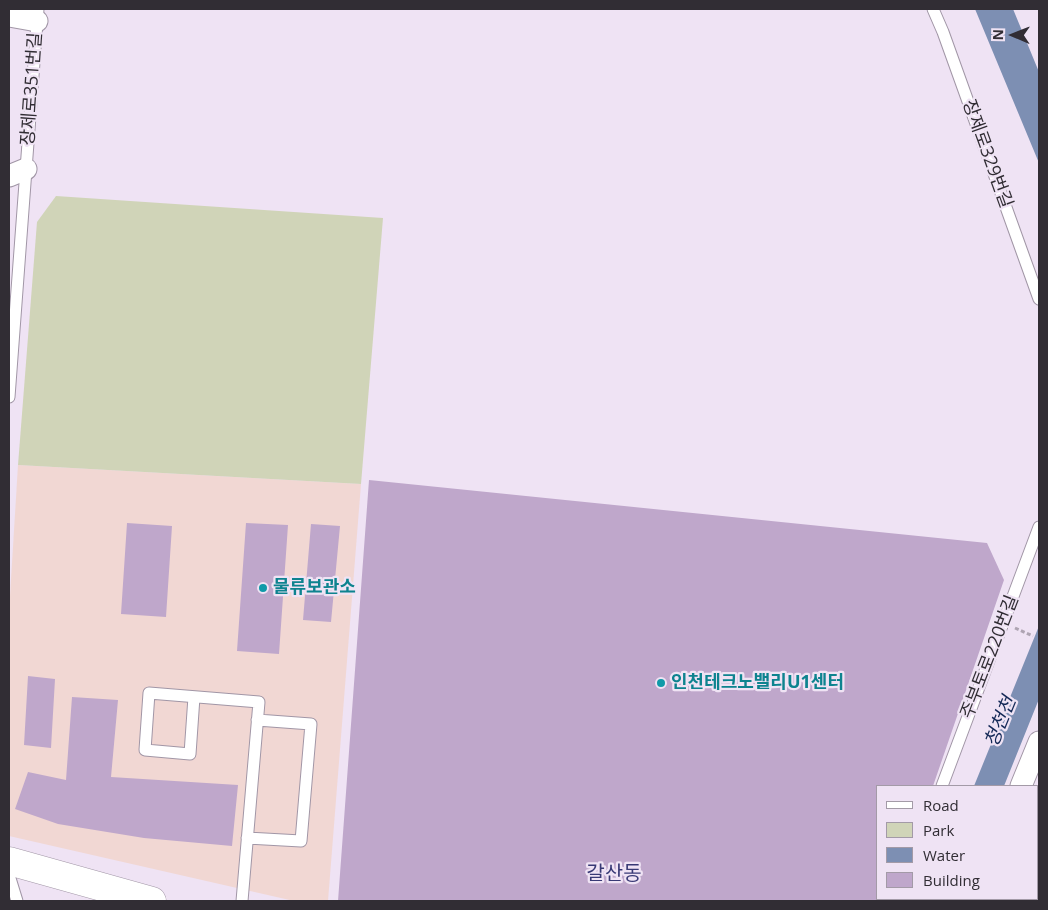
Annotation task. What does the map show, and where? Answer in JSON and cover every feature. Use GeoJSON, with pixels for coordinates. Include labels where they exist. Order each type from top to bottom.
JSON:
{"type":"FeatureCollection","features":[{"type":"Feature","properties":{"kind":"main road"},"geometry":{"type":"LineString","coordinates":[[9,861],[152,901]]}},
{"type":"Feature","properties":{"kind":"street"},"geometry":{"type":"LineString","coordinates":[[9,16],[37,15]]}},
{"type":"Feature","properties":{"kind":"street"},"geometry":{"type":"LineString","coordinates":[[1021,785],[1039,742]]}},
{"type":"Feature","properties":{"kind":"lane","name":"장제로329번길"},"geometry":{"type":"LineString","coordinates":[[933,9],[1039,299]]}},
{"type":"Feature","properties":{"kind":"lane","name":"장제로351번길"},"geometry":{"type":"LineString","coordinates":[[9,397],[17,172],[37,15]]}},
{"type":"Feature","properties":{"kind":"lane","name":"주부토로220번길"},"geometry":{"type":"LineString","coordinates":[[942,785],[1039,527]]}},
{"type":"Feature","properties":{"kind":"lane"},"geometry":{"type":"LineString","coordinates":[[194,697],[190,754],[145,750],[149,693],[259,702],[242,901]]}},
{"type":"Feature","properties":{"kind":"lane"},"geometry":{"type":"LineString","coordinates":[[247,838],[301,841],[302,831],[311,724],[257,720]]}},
{"type":"Feature","properties":{"kind":"lane"},"geometry":{"type":"LineString","coordinates":[[9,875],[17,901]]}},
{"type":"Feature","properties":{"kind":"shaded area"},"geometry":{"type":"Polygon","coordinates":[[[18,465],[361,484],[328,901],[294,901],[9,836],[9,612],[18,465]]]}},
{"type":"Feature","properties":{"kind":"green space"},"geometry":{"type":"Polygon","coordinates":[[[56,196],[383,218],[361,484],[18,465],[37,222],[56,196]]]}},
{"type":"Feature","properties":{"kind":"water"},"geometry":{"type":"Polygon","coordinates":[[[975,9],[1013,9],[1039,72],[1039,163],[975,9]]]}},
{"type":"Feature","properties":{"kind":"water","name":"청천천"},"geometry":{"type":"Polygon","coordinates":[[[1039,626],[1039,699],[1004,785],[974,785],[1039,626]]]}},
{"type":"Feature","properties":{"kind":"building","name":"인천테크노밸리U1센터"},"geometry":{"type":"Polygon","coordinates":[[[369,480],[987,543],[1004,580],[933,785],[876,785],[876,900],[893,901],[338,901],[369,480]]]}},
{"type":"Feature","properties":{"kind":"building"},"geometry":{"type":"Polygon","coordinates":[[[127,523],[172,526],[166,617],[121,614],[127,523]]]}},
{"type":"Feature","properties":{"kind":"building","name":"물류보관소"},"geometry":{"type":"Polygon","coordinates":[[[246,523],[288,525],[279,654],[237,651],[246,523]]]}},
{"type":"Feature","properties":{"kind":"building","name":"물류보관소"},"geometry":{"type":"Polygon","coordinates":[[[311,524],[340,526],[331,622],[303,620],[311,524]]]}},
{"type":"Feature","properties":{"kind":"building"},"geometry":{"type":"Polygon","coordinates":[[[28,676],[55,679],[51,748],[24,745],[28,676]]]}},
{"type":"Feature","properties":{"kind":"building"},"geometry":{"type":"Polygon","coordinates":[[[72,697],[118,700],[111,777],[238,785],[232,846],[144,838],[58,824],[15,809],[28,772],[66,780],[72,697]]]}},
{"type":"Feature","properties":{"kind":"place","name":"물류보관소"},"geometry":{"type":"Point","coordinates":[263,588]}},
{"type":"Feature","properties":{"kind":"place","name":"인천테크노밸리U1센터"},"geometry":{"type":"Point","coordinates":[661,683]}},
{"type":"Feature","properties":{"kind":"district","name":"갈산동"},"geometry":{"type":"Point","coordinates":[614,874]}}]}
